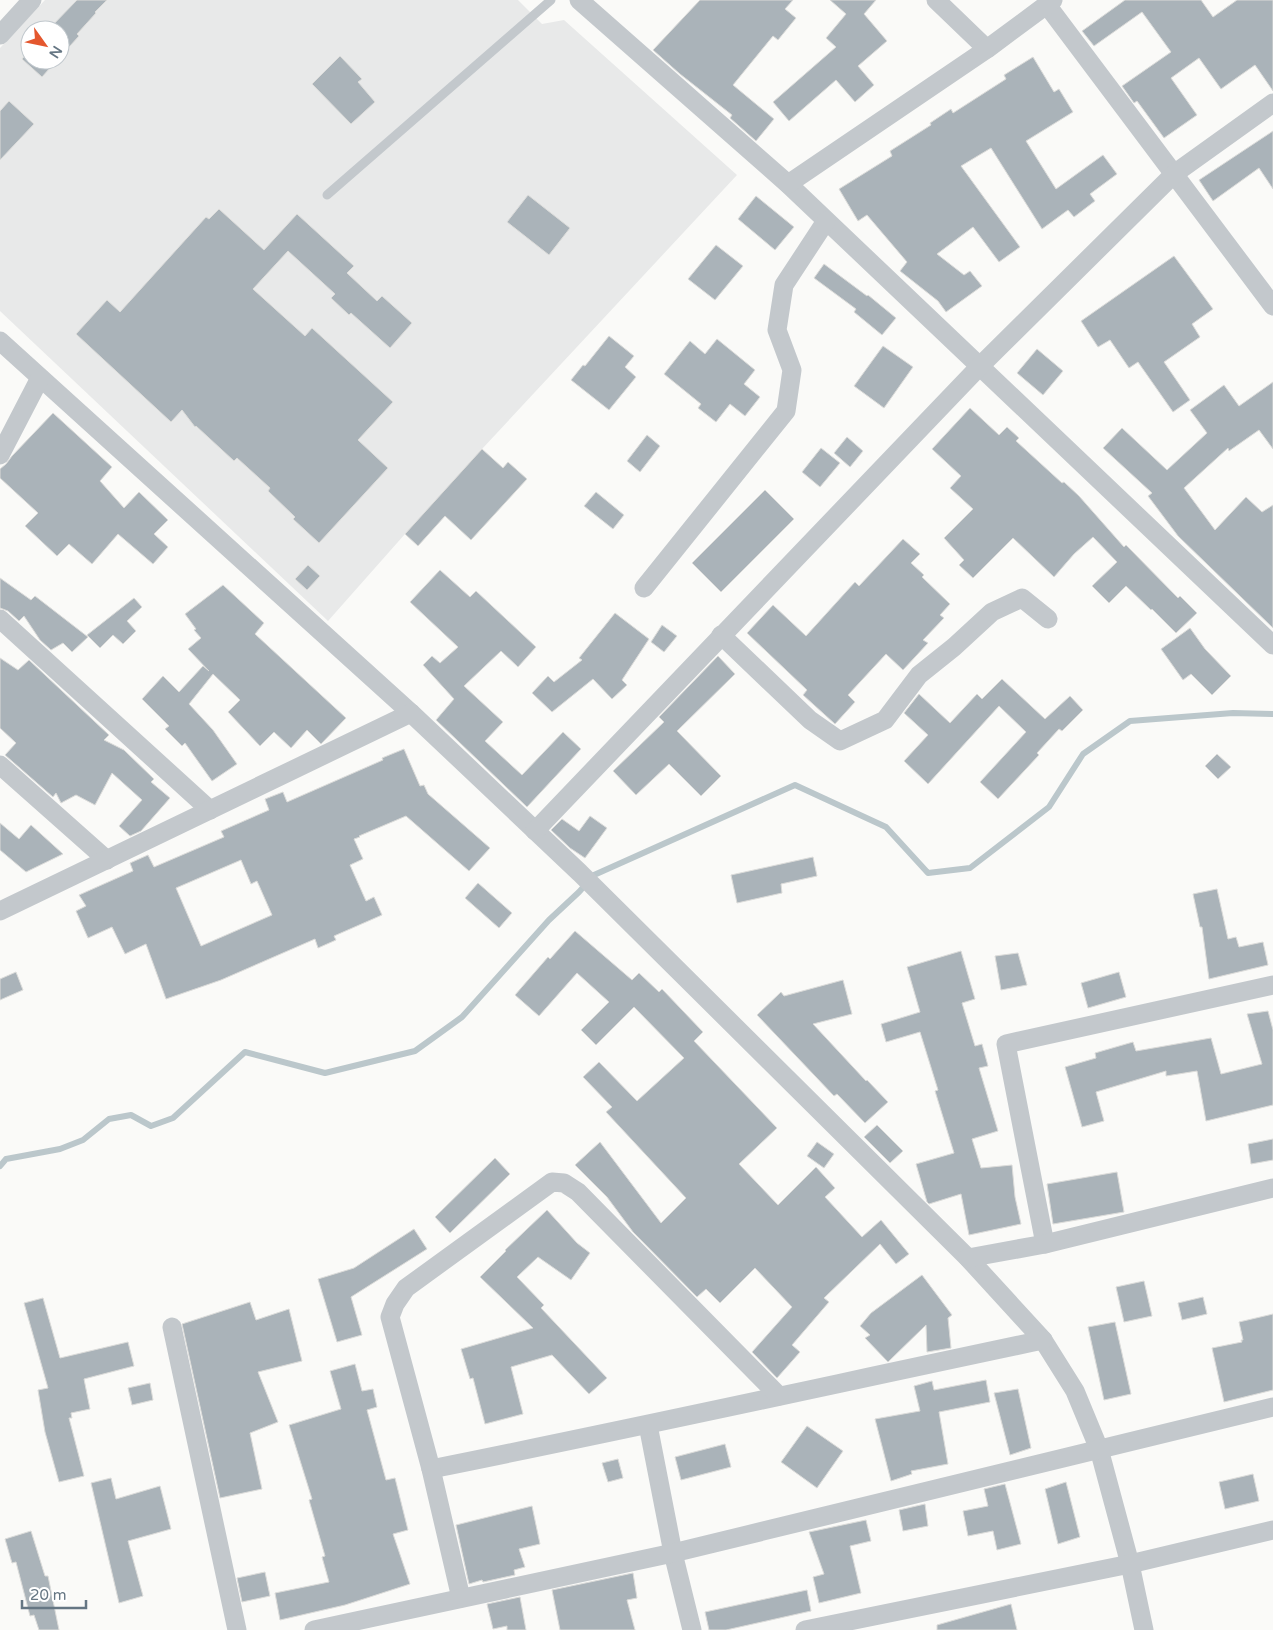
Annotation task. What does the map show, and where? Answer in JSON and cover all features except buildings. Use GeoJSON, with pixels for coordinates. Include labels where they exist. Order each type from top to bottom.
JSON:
{"type":"FeatureCollection","features":[{"type":"Feature","properties":{"kind":"street"},"geometry":{"type":"LineString","coordinates":[[0,35],[32,0]]}},
{"type":"Feature","properties":{"kind":"street"},"geometry":{"type":"LineString","coordinates":[[579,0],[788,184],[1273,645]]}},
{"type":"Feature","properties":{"kind":"street"},"geometry":{"type":"LineString","coordinates":[[936,0],[987,49]]}},
{"type":"Feature","properties":{"kind":"street"},"geometry":{"type":"LineString","coordinates":[[788,184],[987,49],[1050,2],[1174,174],[1273,306]]}},
{"type":"Feature","properties":{"kind":"street"},"geometry":{"type":"LineString","coordinates":[[534,831],[979,367],[1174,174],[1273,103]]}},
{"type":"Feature","properties":{"kind":"street"},"geometry":{"type":"LineString","coordinates":[[644,588],[786,411],[792,370],[777,330],[784,285],[826,221]]}},
{"type":"Feature","properties":{"kind":"street"},"geometry":{"type":"LineString","coordinates":[[0,341],[411,714],[580,873],[968,1258],[1043,1340],[1075,1391],[1099,1449],[1130,1564],[1144,1630]]}},
{"type":"Feature","properties":{"kind":"street"},"geometry":{"type":"LineString","coordinates":[[0,455],[40,378]]}},
{"type":"Feature","properties":{"kind":"street"},"geometry":{"type":"LineString","coordinates":[[721,635],[810,720],[840,742],[885,720],[920,675],[992,612],[1022,598],[1048,620]]}},
{"type":"Feature","properties":{"kind":"street"},"geometry":{"type":"LineString","coordinates":[[0,619],[210,810]]}},
{"type":"Feature","properties":{"kind":"street"},"geometry":{"type":"LineString","coordinates":[[0,911],[411,714]]}},
{"type":"Feature","properties":{"kind":"street"},"geometry":{"type":"LineString","coordinates":[[0,765],[107,860]]}},
{"type":"Feature","properties":{"kind":"street"},"geometry":{"type":"LineString","coordinates":[[1045,1244],[1006,1044],[1273,985]]}},
{"type":"Feature","properties":{"kind":"street"},"geometry":{"type":"LineString","coordinates":[[461,1598],[431,1469],[390,1317],[395,1304],[406,1288],[552,1182],[564,1183],[578,1192],[780,1396]]}},
{"type":"Feature","properties":{"kind":"street"},"geometry":{"type":"LineString","coordinates":[[968,1258],[1045,1244],[1273,1188]]}},
{"type":"Feature","properties":{"kind":"street"},"geometry":{"type":"LineString","coordinates":[[172,1327],[237,1630]]}},
{"type":"Feature","properties":{"kind":"street"},"geometry":{"type":"LineString","coordinates":[[431,1469],[648,1425],[1043,1340]]}},
{"type":"Feature","properties":{"kind":"street"},"geometry":{"type":"LineString","coordinates":[[314,1630],[673,1553],[1273,1408]]}},
{"type":"Feature","properties":{"kind":"street"},"geometry":{"type":"LineString","coordinates":[[648,1425],[673,1553],[692,1630]]}},
{"type":"Feature","properties":{"kind":"street"},"geometry":{"type":"LineString","coordinates":[[805,1630],[1130,1564],[1273,1530]]}},
{"type":"Feature","properties":{"kind":"lane"},"geometry":{"type":"LineString","coordinates":[[327,195],[551,0]]}},
{"type":"Feature","properties":{"kind":"shaded area"},"geometry":{"type":"Polygon","coordinates":[[[45,0],[518,0],[542,24],[564,20],[737,175],[482,449],[328,621],[0,311],[0,48],[20,27],[20,70],[70,70],[70,20],[26,20],[45,0]]]}},
{"type":"Feature","properties":{"kind":"waterway"},"geometry":{"type":"LineString","coordinates":[[0,1166],[6,1159],[60,1149],[83,1140],[109,1119],[131,1115],[151,1126],[173,1118],[245,1052],[325,1073],[415,1051],[462,1017],[549,920],[594,875],[795,785],[886,827],[928,873],[970,868],[1049,807],[1083,754],[1130,721],[1233,713],[1273,714]]}}]}
